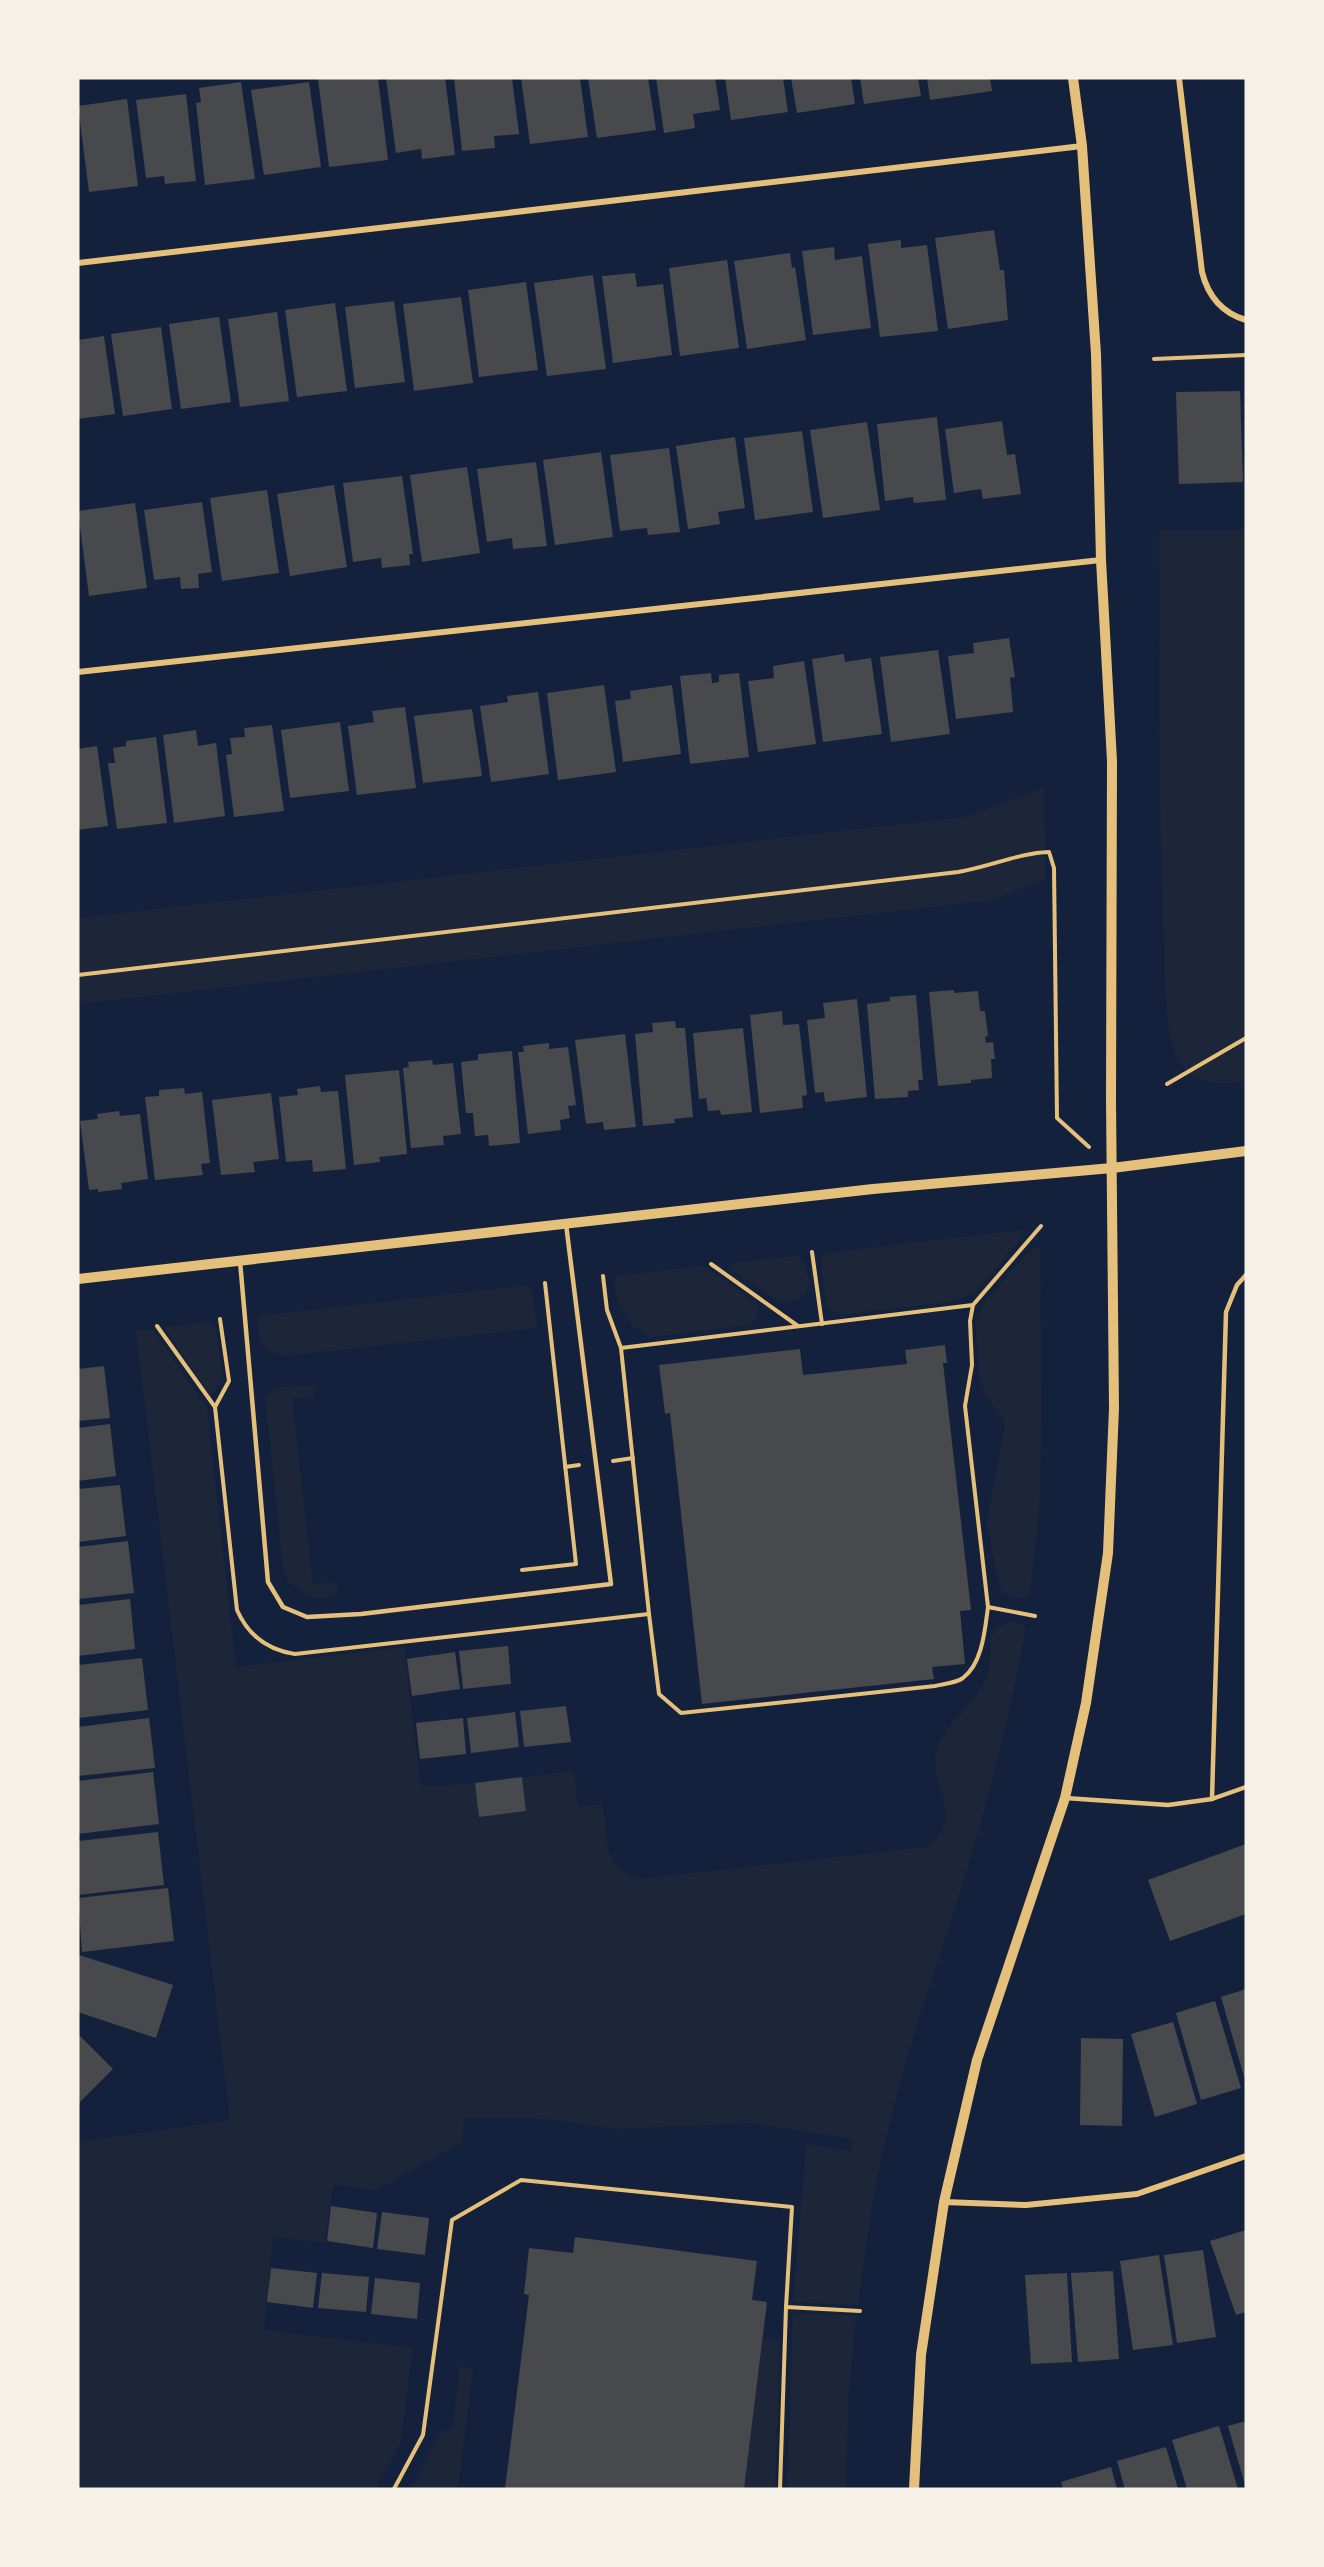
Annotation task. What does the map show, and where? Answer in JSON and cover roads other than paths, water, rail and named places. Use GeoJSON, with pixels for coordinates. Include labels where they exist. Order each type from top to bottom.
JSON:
{"type":"FeatureCollection","features":[{"type":"Feature","properties":{"kind":"street"},"geometry":{"type":"LineString","coordinates":[[914,2489],[921,2355],[944,2202],[977,2060],[1065,1798],[1086,1703],[1107,1553],[1114,1408],[1112,761],[1101,560],[1096,354],[1082,146],[1073,78]]}},
{"type":"Feature","properties":{"kind":"street"},"geometry":{"type":"LineString","coordinates":[[1179,78],[1204,280],[1212,298],[1223,308],[1246,320]]}},
{"type":"Feature","properties":{"kind":"street"},"geometry":{"type":"LineString","coordinates":[[78,263],[1082,146]]}},
{"type":"Feature","properties":{"kind":"street"},"geometry":{"type":"LineString","coordinates":[[78,672],[1101,560]]}},
{"type":"Feature","properties":{"kind":"street"},"geometry":{"type":"LineString","coordinates":[[78,1279],[873,1189],[1112,1168],[1246,1151]]}},
{"type":"Feature","properties":{"kind":"street"},"geometry":{"type":"LineString","coordinates":[[944,2202],[1026,2205],[1137,2194],[1246,2156]]}},
{"type":"Feature","properties":{"kind":"lane"},"geometry":{"type":"LineString","coordinates":[[240,1261],[268,1582],[283,1607],[307,1617],[361,1614],[611,1584],[566,1224]]}},
{"type":"Feature","properties":{"kind":"lane"},"geometry":{"type":"LineString","coordinates":[[1212,1798],[1226,1312],[1238,1285],[1246,1275]]}},
{"type":"Feature","properties":{"kind":"lane"},"geometry":{"type":"LineString","coordinates":[[1065,1798],[1168,1805],[1212,1798],[1246,1787]]}}]}
